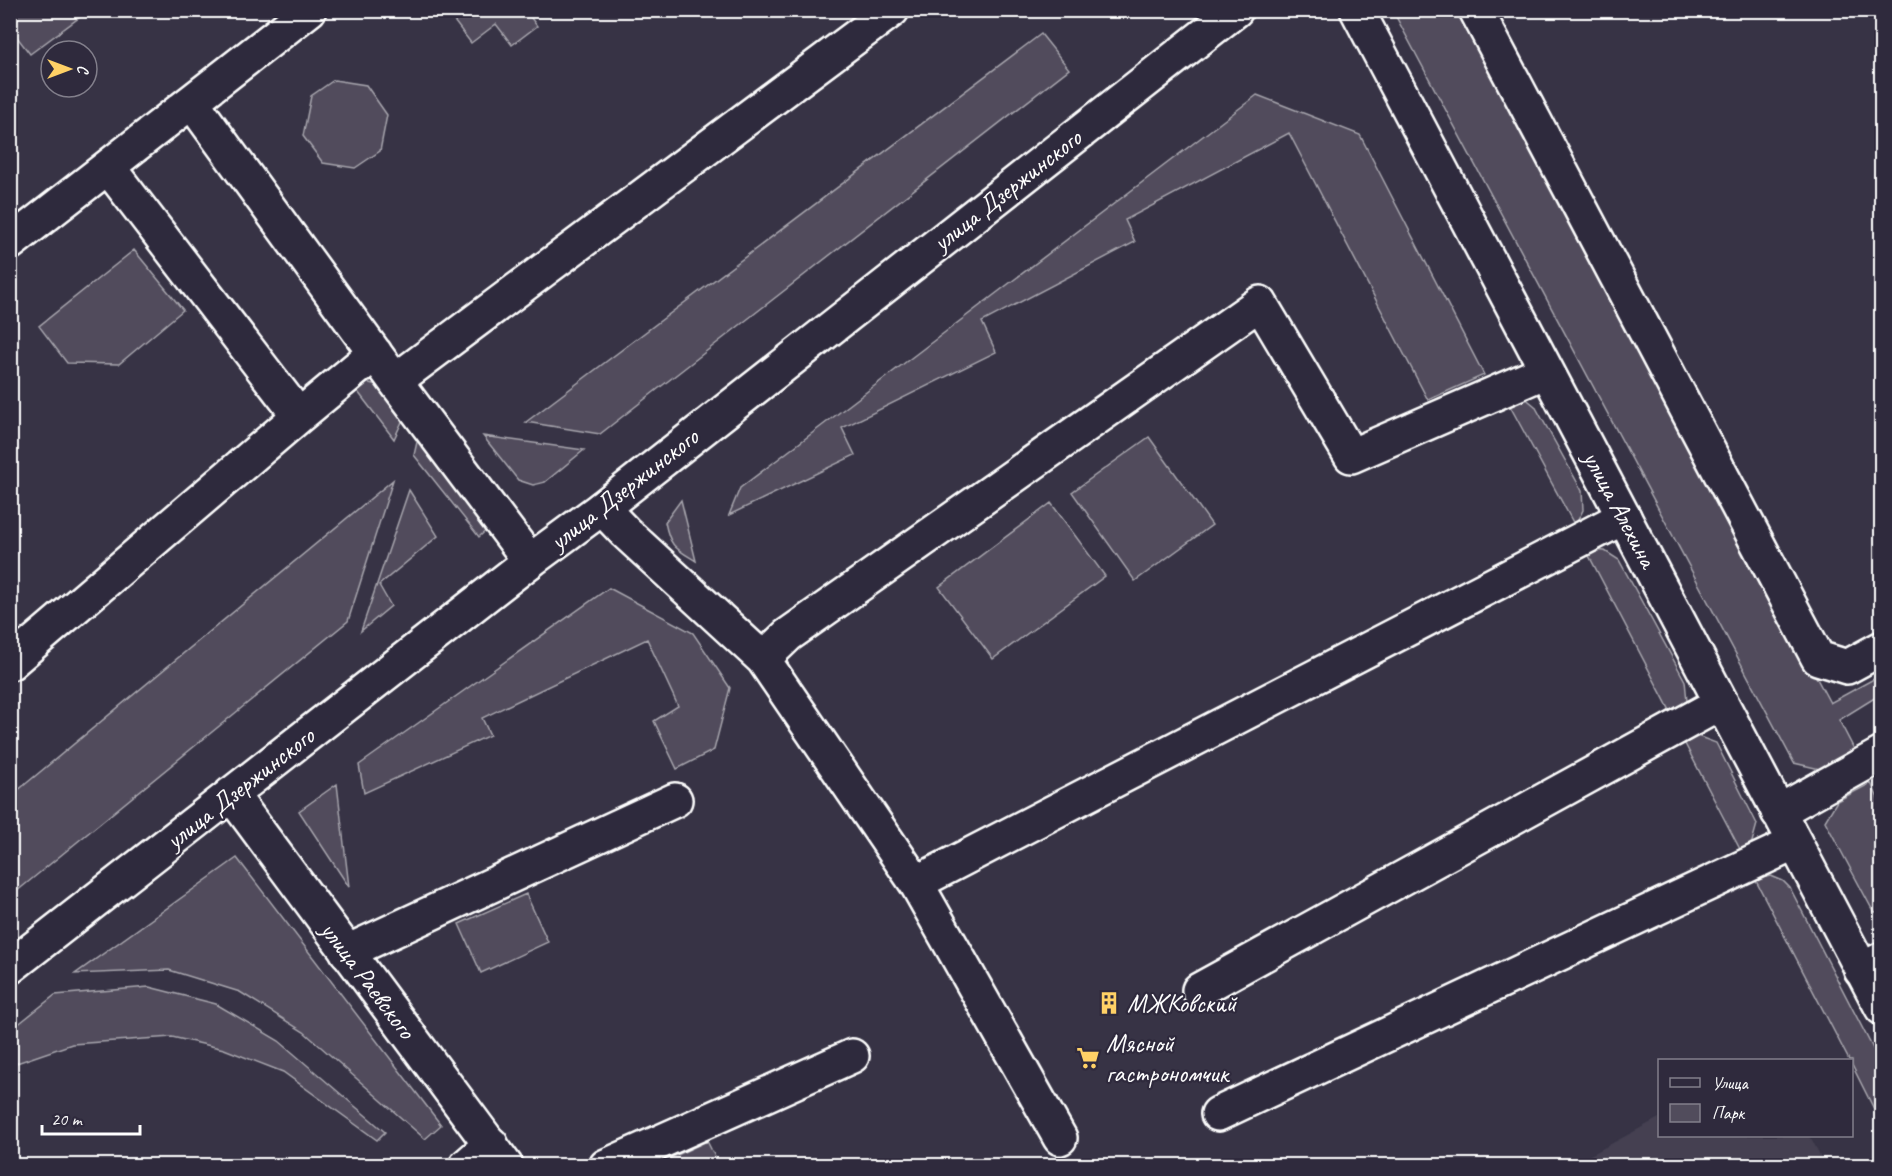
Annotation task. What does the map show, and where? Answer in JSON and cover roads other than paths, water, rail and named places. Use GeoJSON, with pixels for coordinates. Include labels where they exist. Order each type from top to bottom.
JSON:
{"type":"FeatureCollection","features":[{"type":"Feature","properties":{"kind":"main road"},"geometry":{"type":"LineString","coordinates":[[10,243],[309,10]]}},
{"type":"Feature","properties":{"kind":"main road"},"geometry":{"type":"LineString","coordinates":[[395,381],[892,10]]}},
{"type":"Feature","properties":{"kind":"main road","name":"улица Алехина"},"geometry":{"type":"LineString","coordinates":[[1357,10],[1778,812],[1871,964],[1881,1008]]}},
{"type":"Feature","properties":{"kind":"main road"},"geometry":{"type":"LineString","coordinates":[[1476,10],[1818,658],[1847,667],[1881,648]]}},
{"type":"Feature","properties":{"kind":"main road","name":"улица Дзержинского"},"geometry":{"type":"LineString","coordinates":[[10,967],[530,561],[602,508],[1234,11]]}},
{"type":"Feature","properties":{"kind":"main road"},"geometry":{"type":"LineString","coordinates":[[192,102],[395,381],[530,561]]}},
{"type":"Feature","properties":{"kind":"main road"},"geometry":{"type":"LineString","coordinates":[[108,167],[299,416]]}},
{"type":"Feature","properties":{"kind":"main road"},"geometry":{"type":"LineString","coordinates":[[763,659],[788,635],[1260,303],[1351,456],[1546,371]]}},
{"type":"Feature","properties":{"kind":"main road"},"geometry":{"type":"LineString","coordinates":[[10,663],[375,353]]}},
{"type":"Feature","properties":{"kind":"main road"},"geometry":{"type":"LineString","coordinates":[[602,508],[763,659],[916,883],[1060,1138]]}},
{"type":"Feature","properties":{"kind":"main road"},"geometry":{"type":"LineString","coordinates":[[916,883],[1624,517]]}},
{"type":"Feature","properties":{"kind":"main road"},"geometry":{"type":"LineString","coordinates":[[1199,990],[1721,703]]}},
{"type":"Feature","properties":{"kind":"main road"},"geometry":{"type":"LineString","coordinates":[[1778,812],[1881,754]]}},
{"type":"Feature","properties":{"kind":"main road","name":"улица Раевского"},"geometry":{"type":"LineString","coordinates":[[231,795],[499,1155]]}},
{"type":"Feature","properties":{"kind":"main road"},"geometry":{"type":"LineString","coordinates":[[347,952],[675,800]]}},
{"type":"Feature","properties":{"kind":"main road"},"geometry":{"type":"LineString","coordinates":[[1218,1114],[1795,843]]}},
{"type":"Feature","properties":{"kind":"main road"},"geometry":{"type":"LineString","coordinates":[[606,1166],[852,1056]]}},
{"type":"Feature","properties":{"kind":"main road"},"geometry":{"type":"LineString","coordinates":[[466,1166],[499,1155]]}},
{"type":"Feature","properties":{"kind":"place","name":"МЖКовский"},"geometry":{"type":"Point","coordinates":[1109,1003]}},
{"type":"Feature","properties":{"kind":"place","name":"Мясной гастрономчик"},"geometry":{"type":"Point","coordinates":[1088,1058]}}]}
